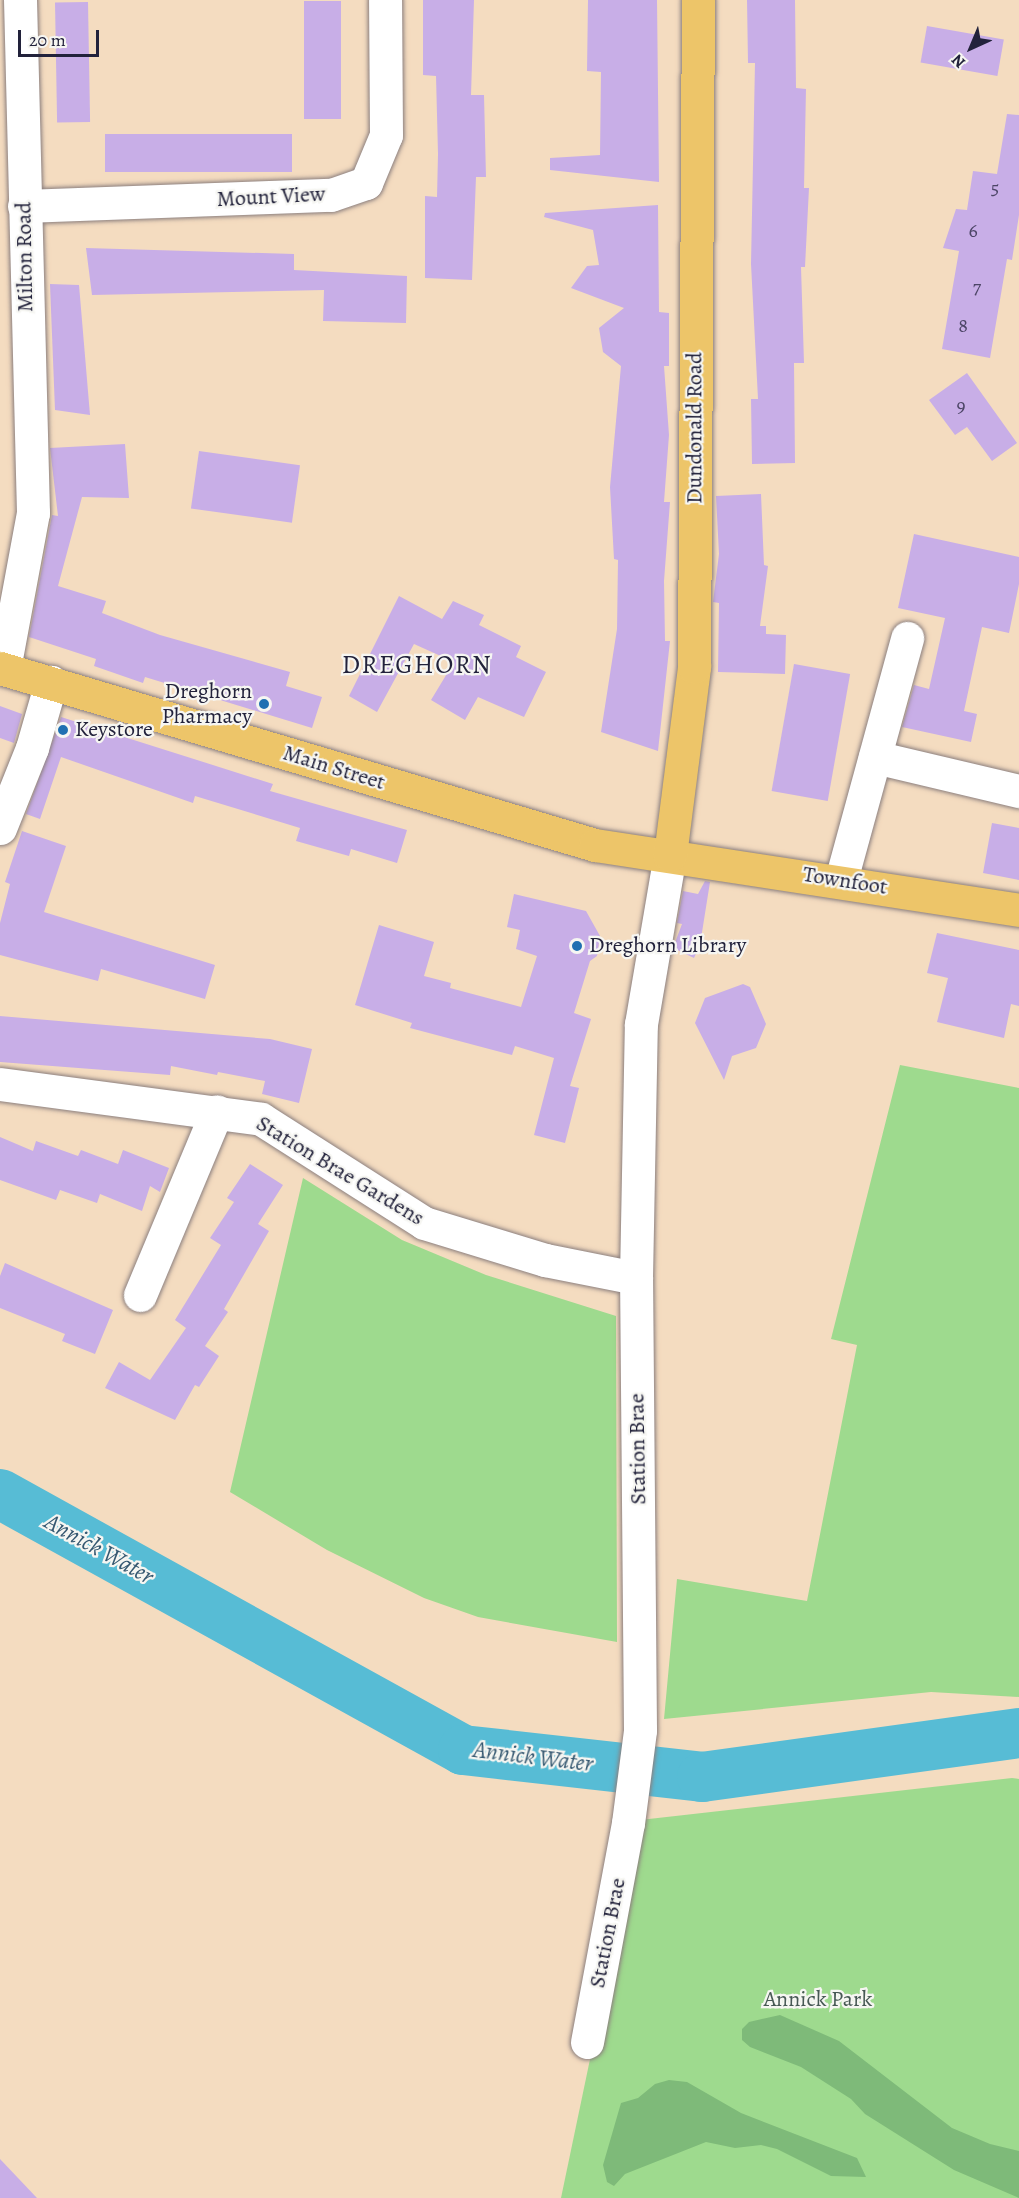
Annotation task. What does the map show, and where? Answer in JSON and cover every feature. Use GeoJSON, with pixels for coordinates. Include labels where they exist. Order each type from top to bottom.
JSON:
{"type":"FeatureCollection","features":[{"type":"Feature","properties":{"kind":"main road","name":"Dundonald Road"},"geometry":{"type":"LineString","coordinates":[[670,855],[694,667],[698,0]]}},
{"type":"Feature","properties":{"kind":"main road","name":"Main Street"},"geometry":{"type":"LineString","coordinates":[[2,668],[594,844],[670,855]]}},
{"type":"Feature","properties":{"kind":"main road","name":"Townfoot"},"geometry":{"type":"LineString","coordinates":[[670,855],[841,880],[1019,910]]}},
{"type":"Feature","properties":{"kind":"street","name":"Milton Road"},"geometry":{"type":"LineString","coordinates":[[2,668],[33,513],[12,272],[24,206],[20,0]]}},
{"type":"Feature","properties":{"kind":"street","name":"Mount View"},"geometry":{"type":"LineString","coordinates":[[24,206],[331,195],[366,183],[386,135],[385,0]]}},
{"type":"Feature","properties":{"kind":"street"},"geometry":{"type":"LineString","coordinates":[[841,880],[907,638]]}},
{"type":"Feature","properties":{"kind":"street"},"geometry":{"type":"LineString","coordinates":[[0,828],[32,748],[51,682]]}},
{"type":"Feature","properties":{"kind":"street"},"geometry":{"type":"LineString","coordinates":[[875,756],[1019,791]]}},
{"type":"Feature","properties":{"kind":"street","name":"Station Brae"},"geometry":{"type":"LineString","coordinates":[[587,2042],[628,1823],[640,1730],[636,1278],[641,1024],[670,855]]}},
{"type":"Feature","properties":{"kind":"street","name":"Station Brae Gardens"},"geometry":{"type":"LineString","coordinates":[[0,1084],[216,1111],[261,1119],[424,1223],[545,1260],[636,1278]]}},
{"type":"Feature","properties":{"kind":"street"},"geometry":{"type":"LineString","coordinates":[[140,1295],[216,1111]]}},
{"type":"Feature","properties":{"kind":"green space"},"geometry":{"type":"Polygon","coordinates":[[[900,1065],[1019,1088],[1019,1697],[931,1692],[664,1719],[677,1579],[807,1601],[857,1345],[831,1339],[900,1065]]]}},
{"type":"Feature","properties":{"kind":"green space"},"geometry":{"type":"Polygon","coordinates":[[[303,1178],[402,1240],[486,1275],[616,1316],[617,1642],[478,1617],[424,1598],[327,1550],[230,1492],[303,1178]]]}},
{"type":"Feature","properties":{"kind":"green space","name":"Annick Park"},"geometry":{"type":"Polygon","coordinates":[[[1019,1779],[1019,2198],[561,2198],[640,1820],[1019,1779]]]}},
{"type":"Feature","properties":{"kind":"green space"},"geometry":{"type":"Polygon","coordinates":[[[780,2015],[839,2041],[952,2128],[990,2144],[1019,2151],[1019,2198],[954,2170],[865,2114],[851,2099],[801,2067],[750,2047],[742,2040],[742,2029],[749,2022],[780,2015]]]}},
{"type":"Feature","properties":{"kind":"green space"},"geometry":{"type":"Polygon","coordinates":[[[669,2080],[687,2082],[741,2113],[857,2158],[866,2177],[831,2176],[777,2149],[761,2145],[735,2148],[706,2142],[625,2174],[614,2186],[607,2182],[603,2165],[621,2103],[638,2098],[655,2084],[669,2080]]]}},
{"type":"Feature","properties":{"kind":"building"},"geometry":{"type":"Polygon","coordinates":[[[423,0],[474,0],[471,95],[484,95],[486,177],[476,177],[472,280],[425,278],[425,196],[437,197],[438,154],[436,76],[423,75],[423,0]]]}},
{"type":"Feature","properties":{"kind":"building"},"geometry":{"type":"Polygon","coordinates":[[[588,0],[657,0],[659,182],[550,170],[550,158],[600,155],[601,72],[587,71],[588,0]]]}},
{"type":"Feature","properties":{"kind":"building"},"geometry":{"type":"Polygon","coordinates":[[[747,0],[795,0],[796,88],[806,89],[804,188],[809,188],[805,267],[801,267],[804,363],[794,363],[795,463],[752,464],[751,399],[758,399],[751,264],[755,63],[748,63],[747,0]]]}},
{"type":"Feature","properties":{"kind":"building"},"geometry":{"type":"Polygon","coordinates":[[[304,1],[341,1],[341,119],[304,119],[304,1]]]}},
{"type":"Feature","properties":{"kind":"building"},"geometry":{"type":"Polygon","coordinates":[[[88,2],[90,122],[57,123],[55,3],[88,2]]]}},
{"type":"Feature","properties":{"kind":"building"},"geometry":{"type":"Polygon","coordinates":[[[927,26],[1004,40],[997,76],[921,62],[927,26]]]}},
{"type":"Feature","properties":{"kind":"building"},"geometry":{"type":"Polygon","coordinates":[[[1007,114],[1019,115],[1019,215],[1012,260],[1007,259],[990,358],[942,349],[959,251],[943,248],[956,209],[967,210],[973,171],[997,174],[1007,114]]]}},
{"type":"Feature","properties":{"kind":"building"},"geometry":{"type":"Polygon","coordinates":[[[105,134],[292,134],[292,172],[105,172],[105,134]]]}},
{"type":"Feature","properties":{"kind":"building"},"geometry":{"type":"Polygon","coordinates":[[[658,205],[659,312],[669,313],[669,366],[664,366],[669,435],[664,502],[670,502],[664,581],[665,641],[670,641],[658,751],[601,732],[617,629],[618,560],[614,559],[610,487],[621,366],[603,352],[599,328],[624,308],[571,288],[587,266],[599,265],[593,230],[544,217],[545,213],[658,205]]]}},
{"type":"Feature","properties":{"kind":"building"},"geometry":{"type":"Polygon","coordinates":[[[86,248],[294,254],[294,270],[407,276],[406,323],[323,321],[324,290],[92,295],[86,248]]]}},
{"type":"Feature","properties":{"kind":"building"},"geometry":{"type":"Polygon","coordinates":[[[50,284],[79,285],[90,415],[55,410],[50,284]]]}},
{"type":"Feature","properties":{"kind":"building"},"geometry":{"type":"Polygon","coordinates":[[[967,373],[1017,443],[992,461],[967,427],[955,435],[929,400],[967,373]]]}},
{"type":"Feature","properties":{"kind":"building"},"geometry":{"type":"Polygon","coordinates":[[[125,444],[129,498],[82,497],[58,586],[106,601],[102,613],[160,635],[290,672],[286,686],[322,697],[312,728],[145,677],[143,683],[94,666],[96,659],[29,637],[52,515],[58,516],[50,448],[125,444]]]}},
{"type":"Feature","properties":{"kind":"building"},"geometry":{"type":"Polygon","coordinates":[[[199,451],[300,465],[292,523],[191,508],[199,451]]]}},
{"type":"Feature","properties":{"kind":"building"},"geometry":{"type":"Polygon","coordinates":[[[761,494],[764,565],[768,566],[760,626],[766,626],[766,634],[786,635],[785,674],[718,672],[719,603],[713,602],[719,554],[716,496],[761,494]]]}},
{"type":"Feature","properties":{"kind":"building"},"geometry":{"type":"Polygon","coordinates":[[[914,534],[1019,557],[1019,584],[1009,633],[982,627],[964,711],[977,714],[971,742],[902,727],[914,685],[929,689],[945,618],[898,608],[914,534]]]}},
{"type":"Feature","properties":{"kind":"building"},"geometry":{"type":"Polygon","coordinates":[[[399,596],[442,619],[453,601],[484,615],[479,625],[521,646],[516,657],[546,672],[524,717],[478,697],[465,720],[431,700],[454,662],[414,644],[377,712],[349,696],[399,596]]]}},
{"type":"Feature","properties":{"kind":"building"},"geometry":{"type":"Polygon","coordinates":[[[794,664],[850,674],[828,801],[772,791],[794,664]]]}},
{"type":"Feature","properties":{"kind":"building"},"geometry":{"type":"Polygon","coordinates":[[[0,706],[22,714],[14,743],[0,738],[0,706]]]}},
{"type":"Feature","properties":{"kind":"building"},"geometry":{"type":"Polygon","coordinates":[[[61,717],[273,784],[270,791],[407,830],[397,863],[351,849],[349,856],[296,841],[300,828],[195,796],[193,803],[61,757],[40,819],[26,814],[61,717]]]}},
{"type":"Feature","properties":{"kind":"building"},"geometry":{"type":"Polygon","coordinates":[[[992,823],[1019,828],[1019,880],[983,873],[992,823]]]}},
{"type":"Feature","properties":{"kind":"building"},"geometry":{"type":"Polygon","coordinates":[[[22,831],[66,846],[44,912],[215,965],[205,999],[101,969],[98,981],[0,955],[0,923],[10,884],[5,882],[22,831]]]}},
{"type":"Feature","properties":{"kind":"building"},"geometry":{"type":"Polygon","coordinates":[[[705,881],[710,882],[700,945],[694,958],[673,948],[682,924],[677,923],[683,891],[698,894],[705,881]]]}},
{"type":"Feature","properties":{"kind":"building"},"geometry":{"type":"Polygon","coordinates":[[[514,894],[586,911],[600,936],[597,956],[590,961],[574,1013],[591,1019],[570,1086],[579,1088],[565,1143],[534,1135],[554,1058],[515,1046],[512,1055],[410,1028],[412,1023],[355,1005],[379,925],[434,942],[424,976],[451,983],[450,988],[521,1007],[537,956],[516,949],[520,930],[507,927],[514,894]]]}},
{"type":"Feature","properties":{"kind":"building"},"geometry":{"type":"Polygon","coordinates":[[[937,933],[1019,950],[1019,1006],[1011,1004],[1004,1038],[937,1022],[948,978],[927,973],[937,933]]]}},
{"type":"Feature","properties":{"kind":"building"},"geometry":{"type":"Polygon","coordinates":[[[743,984],[750,987],[766,1024],[756,1048],[732,1056],[724,1080],[695,1023],[705,998],[743,984]]]}},
{"type":"Feature","properties":{"kind":"building"},"geometry":{"type":"Polygon","coordinates":[[[0,1016],[270,1039],[312,1049],[299,1103],[262,1094],[265,1081],[218,1072],[217,1075],[171,1066],[170,1075],[0,1062],[0,1016]]]}},
{"type":"Feature","properties":{"kind":"building"},"geometry":{"type":"Polygon","coordinates":[[[0,1137],[33,1151],[36,1141],[78,1156],[81,1150],[118,1164],[123,1150],[169,1168],[160,1192],[150,1186],[142,1211],[100,1194],[97,1203],[60,1190],[56,1200],[0,1180],[0,1137]]]}},
{"type":"Feature","properties":{"kind":"building"},"geometry":{"type":"Polygon","coordinates":[[[250,1164],[283,1185],[258,1224],[269,1231],[224,1309],[228,1312],[205,1346],[219,1356],[199,1387],[195,1385],[175,1420],[105,1388],[119,1362],[150,1380],[186,1328],[175,1320],[221,1245],[210,1238],[234,1202],[227,1198],[250,1164]]]}},
{"type":"Feature","properties":{"kind":"building"},"geometry":{"type":"Polygon","coordinates":[[[5,1263],[113,1310],[95,1354],[62,1341],[65,1334],[0,1308],[0,1276],[5,1263]]]}},
{"type":"Feature","properties":{"kind":"building"},"geometry":{"type":"Polygon","coordinates":[[[0,2159],[37,2198],[0,2198],[0,2159]]]}},
{"type":"Feature","properties":{"kind":"waterway","name":"Annick Water"},"geometry":{"type":"LineString","coordinates":[[0,1494],[463,1750],[702,1777],[1019,1733]]}},
{"type":"Feature","properties":{"kind":"place","name":"Dreghorn Pharmacy"},"geometry":{"type":"Point","coordinates":[264,704]}},
{"type":"Feature","properties":{"kind":"place","name":"Keystore"},"geometry":{"type":"Point","coordinates":[63,730]}},
{"type":"Feature","properties":{"kind":"place","name":"Dreghorn Library"},"geometry":{"type":"Point","coordinates":[577,946]}},
{"type":"Feature","properties":{"kind":"district","name":"DREGHORN"},"geometry":{"type":"Point","coordinates":[417,665]}}]}
